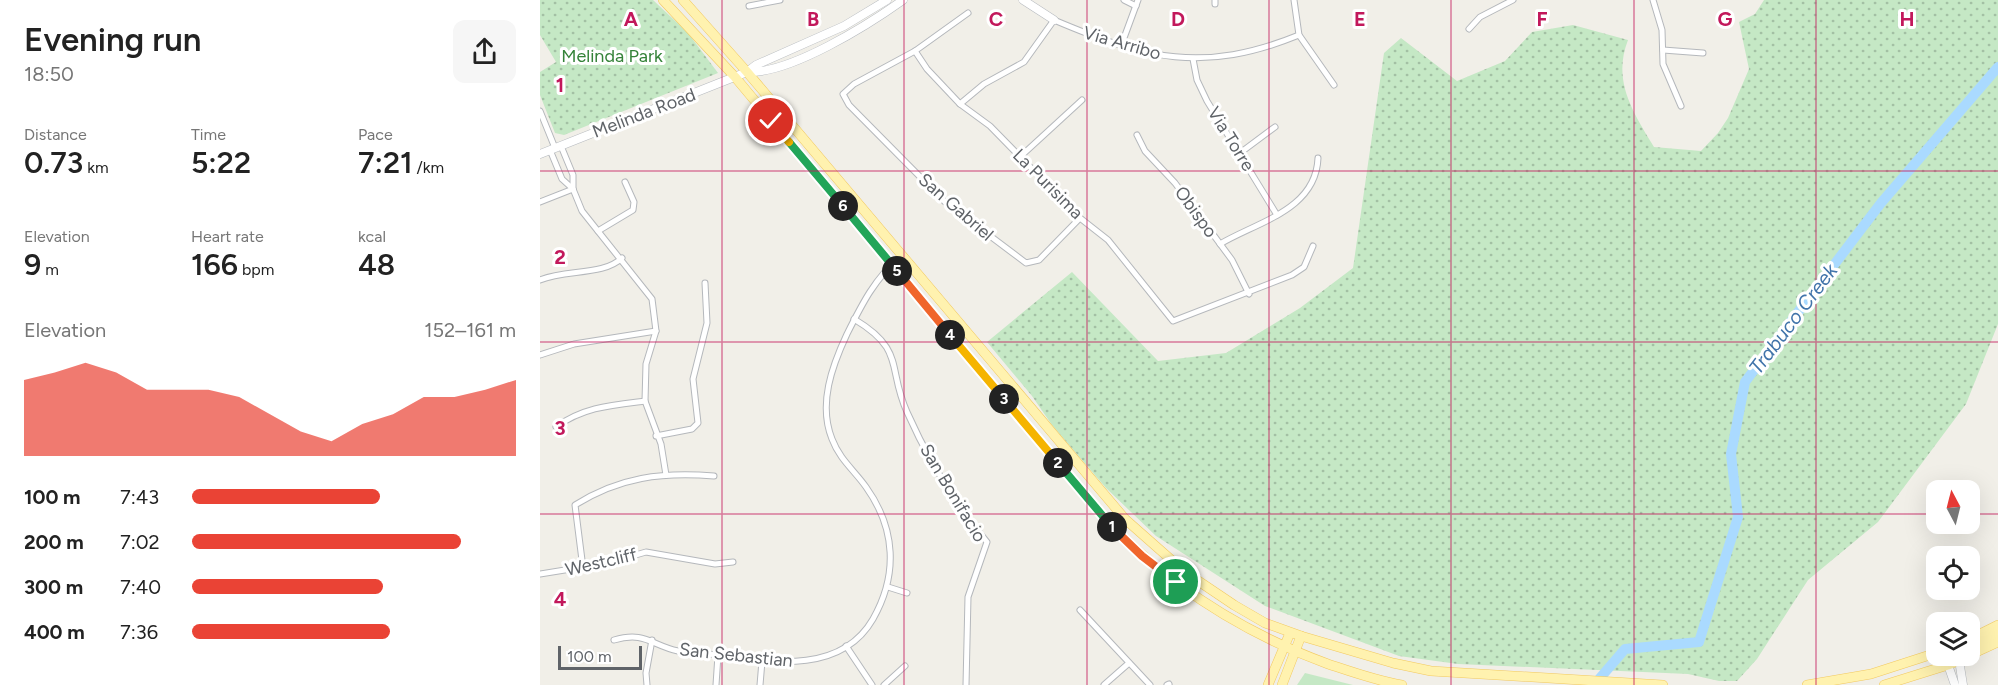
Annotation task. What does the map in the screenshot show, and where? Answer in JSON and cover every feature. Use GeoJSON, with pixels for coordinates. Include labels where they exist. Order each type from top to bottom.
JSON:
{"type":"FeatureCollection","features":[{"type":"Feature","properties":{"kind":"main road"},"geometry":{"type":"LineString","coordinates":[[663,0],[735,77],[1114,529],[1142,556],[1226,618],[1283,648],[1399,685]]}},
{"type":"Feature","properties":{"kind":"main road"},"geometry":{"type":"LineString","coordinates":[[683,0],[747,72],[1107,499],[1145,538],[1185,572],[1234,606],[1290,633],[1393,663],[1431,671],[1663,685]]}},
{"type":"Feature","properties":{"kind":"main road","name":"Melinda Road"},"geometry":{"type":"LineString","coordinates":[[540,154],[747,72],[756,64],[844,27],[888,0]]}},
{"type":"Feature","properties":{"kind":"main road","name":"Melinda Road"},"geometry":{"type":"LineString","coordinates":[[747,72],[761,72],[820,49],[876,20],[903,0]]}},
{"type":"Feature","properties":{"kind":"main road","name":"Via Arribo"},"geometry":{"type":"LineString","coordinates":[[1023,0],[1054,20]]}},
{"type":"Feature","properties":{"kind":"main road"},"geometry":{"type":"LineString","coordinates":[[1980,634],[1998,625]]}},
{"type":"Feature","properties":{"kind":"main road"},"geometry":{"type":"LineString","coordinates":[[1268,685],[1290,633]]}},
{"type":"Feature","properties":{"kind":"main road"},"geometry":{"type":"LineString","coordinates":[[1980,641],[1998,633]]}},
{"type":"Feature","properties":{"kind":"main road"},"geometry":{"type":"LineString","coordinates":[[1282,685],[1301,636]]}},
{"type":"Feature","properties":{"kind":"main road"},"geometry":{"type":"LineString","coordinates":[[1980,650],[1998,642]]}},
{"type":"Feature","properties":{"kind":"main road"},"geometry":{"type":"LineString","coordinates":[[1807,685],[1871,674],[1926,656]]}},
{"type":"Feature","properties":{"kind":"main road"},"geometry":{"type":"LineString","coordinates":[[1884,685],[1945,666]]}},
{"type":"Feature","properties":{"kind":"main road"},"geometry":{"type":"LineString","coordinates":[[1948,666],[1955,685]]}},
{"type":"Feature","properties":{"kind":"main road"},"geometry":{"type":"LineString","coordinates":[[1958,666],[1964,685]]}},
{"type":"Feature","properties":{"kind":"street"},"geometry":{"type":"LineString","coordinates":[[749,6],[780,0]]}},
{"type":"Feature","properties":{"kind":"street"},"geometry":{"type":"LineString","coordinates":[[1121,46],[1137,3],[1124,0]]}},
{"type":"Feature","properties":{"kind":"street"},"geometry":{"type":"LineString","coordinates":[[1294,0],[1299,34],[1334,85]]}},
{"type":"Feature","properties":{"kind":"street"},"geometry":{"type":"LineString","coordinates":[[1469,29],[1480,17],[1513,0]]}},
{"type":"Feature","properties":{"kind":"street"},"geometry":{"type":"LineString","coordinates":[[1653,0],[1662,30],[1668,79],[1681,106]]}},
{"type":"Feature","properties":{"kind":"street"},"geometry":{"type":"LineString","coordinates":[[915,51],[968,13]]}},
{"type":"Feature","properties":{"kind":"street"},"geometry":{"type":"LineString","coordinates":[[960,104],[984,84],[1024,62],[1054,20]]}},
{"type":"Feature","properties":{"kind":"street","name":"Via Arribo"},"geometry":{"type":"LineString","coordinates":[[1054,20],[1148,54],[1193,59],[1254,51],[1299,34]]}},
{"type":"Feature","properties":{"kind":"street"},"geometry":{"type":"LineString","coordinates":[[1663,50],[1703,53]]}},
{"type":"Feature","properties":{"kind":"street","name":"San Gabriel"},"geometry":{"type":"LineString","coordinates":[[915,51],[854,84],[843,94],[859,117],[945,202],[1026,263],[1039,260],[1080,218]]}},
{"type":"Feature","properties":{"kind":"street","name":"La Purisima"},"geometry":{"type":"LineString","coordinates":[[915,51],[927,69],[960,104],[990,126],[1080,218],[1108,240],[1168,318],[1175,321],[1249,294]]}},
{"type":"Feature","properties":{"kind":"street","name":"Via Torre"},"geometry":{"type":"LineString","coordinates":[[1193,59],[1197,80],[1207,101],[1277,215]]}},
{"type":"Feature","properties":{"kind":"street"},"geometry":{"type":"LineString","coordinates":[[1021,156],[1082,100]]}},
{"type":"Feature","properties":{"kind":"street"},"geometry":{"type":"LineString","coordinates":[[540,111],[555,148],[560,174],[573,189]]}},
{"type":"Feature","properties":{"kind":"street"},"geometry":{"type":"LineString","coordinates":[[1240,153],[1275,127]]}},
{"type":"Feature","properties":{"kind":"street","name":"Obispo"},"geometry":{"type":"LineString","coordinates":[[1137,135],[1145,151],[1175,183],[1232,260],[1249,294]]}},
{"type":"Feature","properties":{"kind":"street"},"geometry":{"type":"LineString","coordinates":[[555,148],[571,170],[573,189],[582,211],[622,258],[652,299],[656,331],[646,364],[645,400],[656,436],[661,444],[666,475]]}},
{"type":"Feature","properties":{"kind":"street"},"geometry":{"type":"LineString","coordinates":[[1220,244],[1277,215],[1305,194],[1317,173],[1318,158]]}},
{"type":"Feature","properties":{"kind":"street"},"geometry":{"type":"LineString","coordinates":[[560,174],[571,170]]}},
{"type":"Feature","properties":{"kind":"street"},"geometry":{"type":"LineString","coordinates":[[598,231],[633,210],[634,202],[624,182]]}},
{"type":"Feature","properties":{"kind":"street"},"geometry":{"type":"LineString","coordinates":[[540,202],[573,189]]}},
{"type":"Feature","properties":{"kind":"street"},"geometry":{"type":"LineString","coordinates":[[1249,294],[1292,276],[1304,267],[1313,246]]}},
{"type":"Feature","properties":{"kind":"street","name":"San Sebastian"},"geometry":{"type":"LineString","coordinates":[[614,640],[629,635],[652,639],[676,650],[762,661],[806,662],[846,646],[870,623],[888,587],[891,556],[881,516],[864,484],[841,460],[831,437],[827,413],[828,386],[834,364],[872,285],[901,256]]}},
{"type":"Feature","properties":{"kind":"street"},"geometry":{"type":"LineString","coordinates":[[540,280],[563,272],[606,268],[622,258]]}},
{"type":"Feature","properties":{"kind":"street"},"geometry":{"type":"LineString","coordinates":[[656,436],[692,429],[698,423],[693,379],[707,323],[705,283]]}},
{"type":"Feature","properties":{"kind":"street","name":"San Bonifacio"},"geometry":{"type":"LineString","coordinates":[[854,319],[869,328],[888,349],[895,362],[907,412],[958,504],[987,542],[968,597],[966,685]]}},
{"type":"Feature","properties":{"kind":"street"},"geometry":{"type":"LineString","coordinates":[[540,355],[565,346],[656,331]]}},
{"type":"Feature","properties":{"kind":"street"},"geometry":{"type":"LineString","coordinates":[[556,427],[573,414],[645,400]]}},
{"type":"Feature","properties":{"kind":"street"},"geometry":{"type":"LineString","coordinates":[[583,568],[574,506],[614,484],[666,475],[714,476]]}},
{"type":"Feature","properties":{"kind":"street","name":"Westcliff"},"geometry":{"type":"LineString","coordinates":[[540,574],[583,568],[646,552],[715,564],[733,562]]}},
{"type":"Feature","properties":{"kind":"street"},"geometry":{"type":"LineString","coordinates":[[888,587],[908,593]]}},
{"type":"Feature","properties":{"kind":"street"},"geometry":{"type":"LineString","coordinates":[[1080,610],[1150,685]]}},
{"type":"Feature","properties":{"kind":"street"},"geometry":{"type":"LineString","coordinates":[[647,685],[646,673],[652,639]]}},
{"type":"Feature","properties":{"kind":"street"},"geometry":{"type":"LineString","coordinates":[[846,646],[872,685]]}},
{"type":"Feature","properties":{"kind":"street"},"geometry":{"type":"LineString","coordinates":[[716,685],[718,655]]}},
{"type":"Feature","properties":{"kind":"street"},"geometry":{"type":"LineString","coordinates":[[760,685],[762,661]]}},
{"type":"Feature","properties":{"kind":"street"},"geometry":{"type":"LineString","coordinates":[[1104,685],[1129,663]]}},
{"type":"Feature","properties":{"kind":"street"},"geometry":{"type":"LineString","coordinates":[[884,685],[904,666]]}},
{"type":"Feature","properties":{"kind":"green space","name":"Melinda Park"},"geometry":{"type":"Polygon","coordinates":[[[540,0],[653,0],[688,33],[718,73],[564,135],[555,133],[540,95],[540,72],[556,62],[540,35],[540,0]]]}},
{"type":"Feature","properties":{"kind":"green space"},"geometry":{"type":"Polygon","coordinates":[[[1764,0],[1998,0],[1998,324],[1966,404],[1878,522],[1808,580],[1757,659],[1737,681],[1719,681],[1688,674],[1458,664],[1399,656],[1265,606],[1156,536],[1106,488],[1052,425],[1032,396],[987,342],[1072,272],[1158,361],[1226,353],[1300,308],[1353,268],[1384,53],[1401,38],[1457,81],[1505,61],[1532,32],[1573,25],[1628,40],[1622,69],[1627,96],[1654,147],[1701,151],[1728,118],[1749,69],[1739,22],[1755,14],[1764,0]]]}},
{"type":"Feature","properties":{"kind":"green space"},"geometry":{"type":"Polygon","coordinates":[[[1305,673],[1353,685],[1297,685],[1305,673]]]}},
{"type":"Feature","properties":{"kind":"waterway","name":"Trabuco Creek"},"geometry":{"type":"LineString","coordinates":[[1594,685],[1625,649],[1699,642],[1738,517],[1731,454],[1745,382],[1881,203],[1998,67]]}},
{"type":"Feature","properties":{"kind":"route"},"geometry":{"type":"LineString","coordinates":[[771,121],[1114,529],[1142,556],[1176,582]]}}]}
